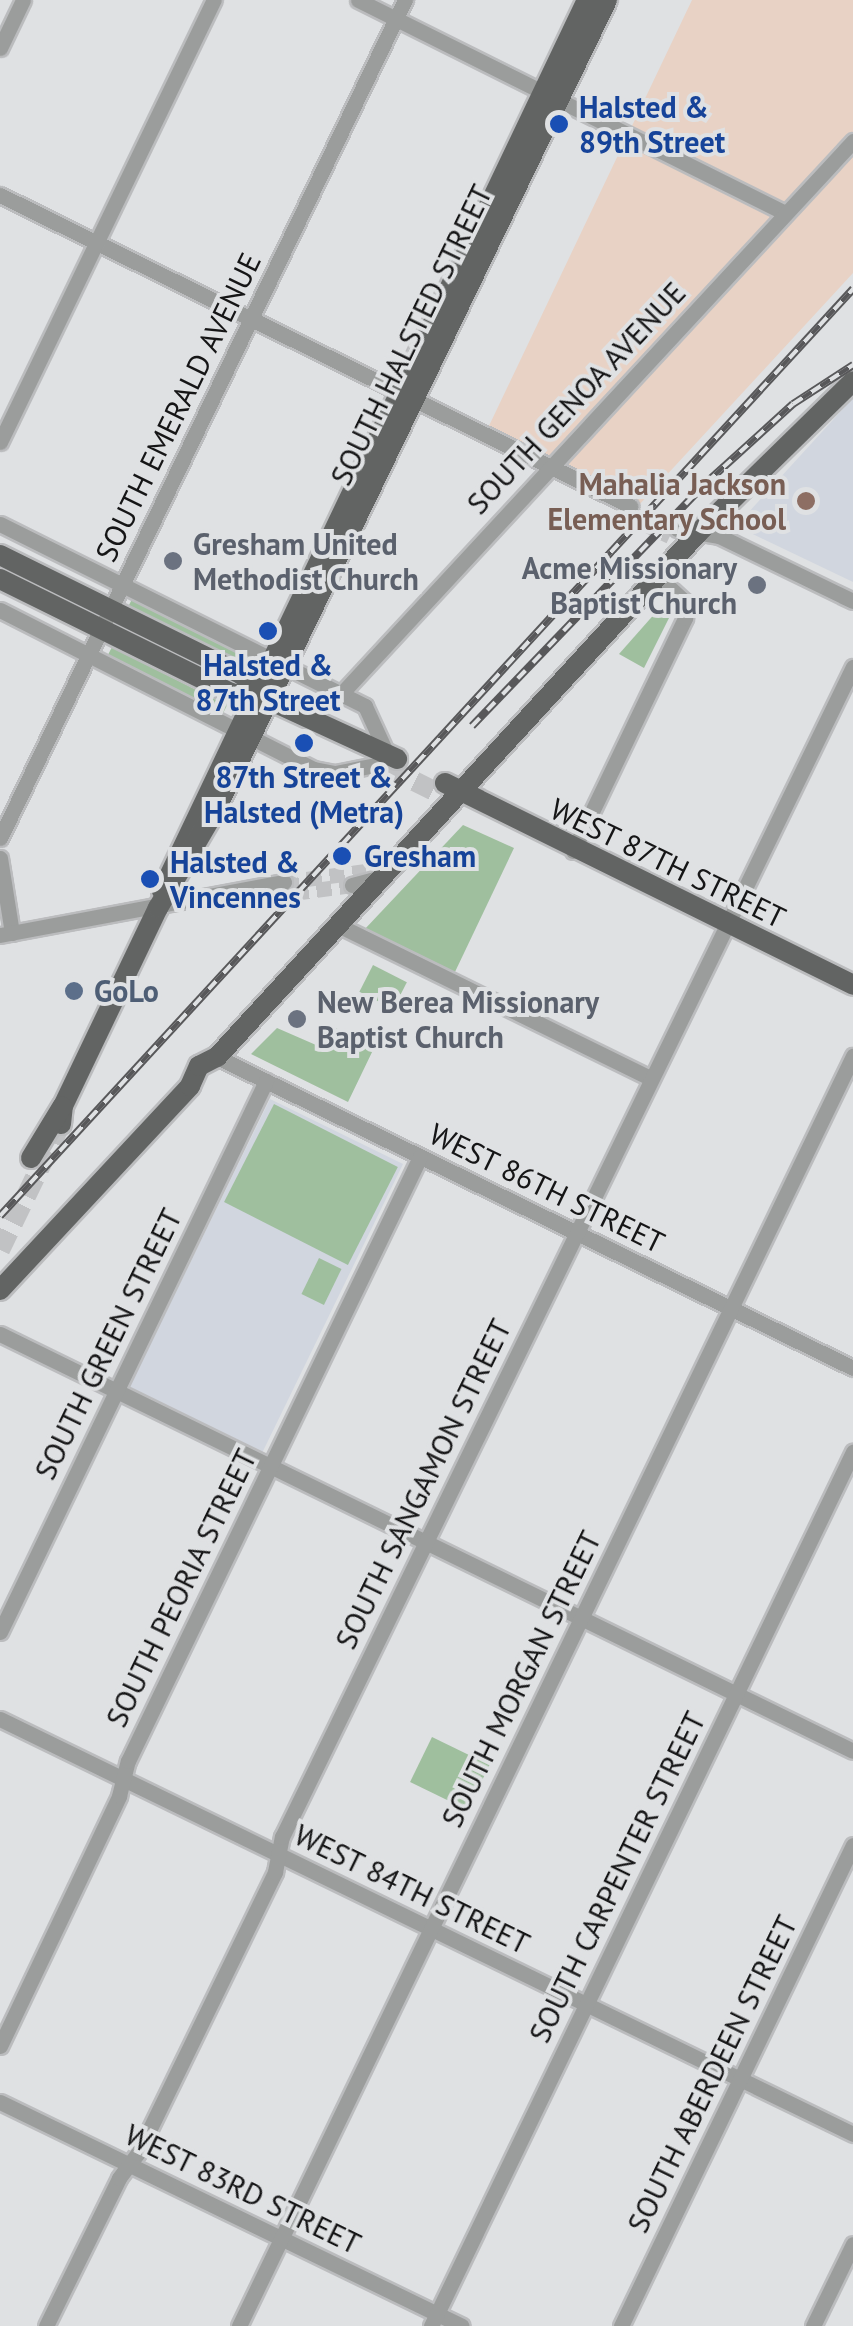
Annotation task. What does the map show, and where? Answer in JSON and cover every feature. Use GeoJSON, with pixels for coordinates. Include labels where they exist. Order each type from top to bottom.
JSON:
{"type":"FeatureCollection","features":[{"type":"Feature","properties":{"kind":"main road","name":"SOUTH HALSTED STREET"},"geometry":{"type":"LineString","coordinates":[[31,1158],[62,1115],[258,694],[277,662],[550,96],[587,0]]}},
{"type":"Feature","properties":{"kind":"main road","name":"SOUTH HALSTED STREET"},"geometry":{"type":"LineString","coordinates":[[550,96],[607,0]]}},
{"type":"Feature","properties":{"kind":"main road"},"geometry":{"type":"LineString","coordinates":[[813,415],[853,364]]}},
{"type":"Feature","properties":{"kind":"main road"},"geometry":{"type":"LineString","coordinates":[[0,1290],[190,1086],[200,1066],[217,1057],[338,926],[374,874],[446,790],[658,577],[682,533],[853,381]]}},
{"type":"Feature","properties":{"kind":"main road"},"geometry":{"type":"LineString","coordinates":[[0,555],[231,693],[258,694],[388,761]]}},
{"type":"Feature","properties":{"kind":"main road"},"geometry":{"type":"LineString","coordinates":[[0,579],[106,619]]}},
{"type":"Feature","properties":{"kind":"main road","name":"WEST 87TH STREET"},"geometry":{"type":"LineString","coordinates":[[446,790],[853,985]]}},
{"type":"Feature","properties":{"kind":"street"},"geometry":{"type":"LineString","coordinates":[[0,48],[23,0]]}},
{"type":"Feature","properties":{"kind":"street"},"geometry":{"type":"LineString","coordinates":[[0,442],[214,0]]}},
{"type":"Feature","properties":{"kind":"street"},"geometry":{"type":"LineString","coordinates":[[358,0],[784,212]]}},
{"type":"Feature","properties":{"kind":"street","name":"SOUTH EMERALD AVENUE"},"geometry":{"type":"LineString","coordinates":[[0,838],[406,0]]}},
{"type":"Feature","properties":{"kind":"street","name":"SOUTH GENOA AVENUE"},"geometry":{"type":"LineString","coordinates":[[342,694],[853,141]]}},
{"type":"Feature","properties":{"kind":"street"},"geometry":{"type":"LineString","coordinates":[[0,195],[622,507]]}},
{"type":"Feature","properties":{"kind":"street"},"geometry":{"type":"LineString","coordinates":[[0,524],[342,694],[370,712],[388,761],[325,773],[0,610]]}},
{"type":"Feature","properties":{"kind":"street"},"geometry":{"type":"LineString","coordinates":[[682,533],[723,538],[853,601]]}},
{"type":"Feature","properties":{"kind":"street"},"geometry":{"type":"LineString","coordinates":[[574,850],[685,618],[684,601],[658,577]]}},
{"type":"Feature","properties":{"kind":"street","name":"SOUTH SANGAMON STREET"},"geometry":{"type":"LineString","coordinates":[[46,2326],[129,2165],[426,1542],[853,667]]}},
{"type":"Feature","properties":{"kind":"street"},"geometry":{"type":"LineString","coordinates":[[0,858],[6,934],[248,892],[284,882]]}},
{"type":"Feature","properties":{"kind":"street"},"geometry":{"type":"LineString","coordinates":[[352,885],[374,874]]}},
{"type":"Feature","properties":{"kind":"street"},"geometry":{"type":"LineString","coordinates":[[248,892],[272,896]]}},
{"type":"Feature","properties":{"kind":"street"},"geometry":{"type":"LineString","coordinates":[[338,926],[651,1078]]}},
{"type":"Feature","properties":{"kind":"street","name":"SOUTH MORGAN STREET"},"geometry":{"type":"LineString","coordinates":[[239,2326],[853,1056]]}},
{"type":"Feature","properties":{"kind":"street","name":"WEST 86TH STREET"},"geometry":{"type":"LineString","coordinates":[[217,1057],[853,1368]]}},
{"type":"Feature","properties":{"kind":"street","name":"SOUTH GREEN STREET"},"geometry":{"type":"LineString","coordinates":[[0,1632],[266,1081]]}},
{"type":"Feature","properties":{"kind":"street","name":"SOUTH PEORIA STREET"},"geometry":{"type":"LineString","coordinates":[[0,2046],[270,1466],[420,1156]]}},
{"type":"Feature","properties":{"kind":"street"},"geometry":{"type":"LineString","coordinates":[[0,1334],[853,1752]]}},
{"type":"Feature","properties":{"kind":"street","name":"SOUTH CARPENTER STREET"},"geometry":{"type":"LineString","coordinates":[[434,2320],[853,1452]]}},
{"type":"Feature","properties":{"kind":"street","name":"WEST 84TH STREET"},"geometry":{"type":"LineString","coordinates":[[0,1719],[853,2134]]}},
{"type":"Feature","properties":{"kind":"street","name":"SOUTH ABERDEEN STREET"},"geometry":{"type":"LineString","coordinates":[[621,2326],[853,1845]]}},
{"type":"Feature","properties":{"kind":"street","name":"WEST 83RD STREET"},"geometry":{"type":"LineString","coordinates":[[0,2102],[282,2239],[434,2320],[462,2326]]}},
{"type":"Feature","properties":{"kind":"street"},"geometry":{"type":"LineString","coordinates":[[813,2326],[853,2244]]}},
{"type":"Feature","properties":{"kind":"shaded area"},"geometry":{"type":"Polygon","coordinates":[[[692,0],[853,0],[853,273],[639,505],[487,430],[692,0]]]}},
{"type":"Feature","properties":{"kind":"shaded area","name":"Mahalia Jackson Elementary School"},"geometry":{"type":"Polygon","coordinates":[[[853,398],[853,582],[736,526],[853,398]]]}},
{"type":"Feature","properties":{"kind":"shaded area"},"geometry":{"type":"Polygon","coordinates":[[[270,1099],[403,1164],[262,1452],[129,1388],[270,1099]]]}},
{"type":"Feature","properties":{"kind":"green space"},"geometry":{"type":"Polygon","coordinates":[[[133,597],[253,655],[247,666],[128,608],[133,597]]]}},
{"type":"Feature","properties":{"kind":"green space"},"geometry":{"type":"Polygon","coordinates":[[[665,602],[672,612],[644,668],[619,654],[665,602]]]}},
{"type":"Feature","properties":{"kind":"green space"},"geometry":{"type":"Polygon","coordinates":[[[112,647],[227,706],[222,715],[107,657],[112,647]]]}},
{"type":"Feature","properties":{"kind":"green space"},"geometry":{"type":"Polygon","coordinates":[[[463,825],[514,848],[454,974],[364,930],[463,825]]]}},
{"type":"Feature","properties":{"kind":"green space"},"geometry":{"type":"Polygon","coordinates":[[[373,965],[407,982],[393,1009],[359,992],[373,965]]]}},
{"type":"Feature","properties":{"kind":"green space"},"geometry":{"type":"Polygon","coordinates":[[[326,1023],[374,1048],[348,1102],[251,1054],[277,1028],[316,1045],[326,1023]]]}},
{"type":"Feature","properties":{"kind":"green space"},"geometry":{"type":"Polygon","coordinates":[[[274,1104],[398,1167],[348,1265],[224,1202],[274,1104]]]}},
{"type":"Feature","properties":{"kind":"green space"},"geometry":{"type":"Polygon","coordinates":[[[319,1258],[341,1269],[324,1305],[301,1294],[319,1258]]]}},
{"type":"Feature","properties":{"kind":"green space"},"geometry":{"type":"Polygon","coordinates":[[[432,1737],[490,1765],[468,1810],[410,1782],[432,1737]]]}},
{"type":"Feature","properties":{"kind":"tunnel"},"geometry":{"type":"LineString","coordinates":[[622,513],[670,536]]}},
{"type":"Feature","properties":{"kind":"tunnel"},"geometry":{"type":"LineString","coordinates":[[388,768],[436,792]]}},
{"type":"Feature","properties":{"kind":"tunnel"},"geometry":{"type":"LineString","coordinates":[[284,882],[366,871]]}},
{"type":"Feature","properties":{"kind":"tunnel"},"geometry":{"type":"LineString","coordinates":[[271,896],[352,885]]}},
{"type":"Feature","properties":{"kind":"tunnel"},"geometry":{"type":"LineString","coordinates":[[0,1250],[61,1124]]}},
{"type":"Feature","properties":{"kind":"railway"},"geometry":{"type":"LineString","coordinates":[[0,1216],[853,289]]}},
{"type":"Feature","properties":{"kind":"railway"},"geometry":{"type":"LineString","coordinates":[[472,726],[707,482],[793,404],[853,365]]}},
{"type":"Feature","properties":{"kind":"place","name":"Halsted & 89th Street"},"geometry":{"type":"Point","coordinates":[559,124]}},
{"type":"Feature","properties":{"kind":"place","name":"Mahalia Jackson Elementary School"},"geometry":{"type":"Point","coordinates":[806,501]}},
{"type":"Feature","properties":{"kind":"place","name":"Gresham United Methodist Church"},"geometry":{"type":"Point","coordinates":[173,561]}},
{"type":"Feature","properties":{"kind":"place","name":"Acme Missionary Baptist Church"},"geometry":{"type":"Point","coordinates":[757,585]}},
{"type":"Feature","properties":{"kind":"place","name":"Halsted & 87th Street"},"geometry":{"type":"Point","coordinates":[268,631]}},
{"type":"Feature","properties":{"kind":"place","name":"87th Street & Halsted (Metra)"},"geometry":{"type":"Point","coordinates":[304,743]}},
{"type":"Feature","properties":{"kind":"place","name":"Gresham"},"geometry":{"type":"Point","coordinates":[342,856]}},
{"type":"Feature","properties":{"kind":"place","name":"Halsted & Vincennes"},"geometry":{"type":"Point","coordinates":[150,879]}},
{"type":"Feature","properties":{"kind":"place","name":"GoLo"},"geometry":{"type":"Point","coordinates":[74,991]}},
{"type":"Feature","properties":{"kind":"place","name":"New Berea Missionary Baptist Church"},"geometry":{"type":"Point","coordinates":[297,1019]}}]}
